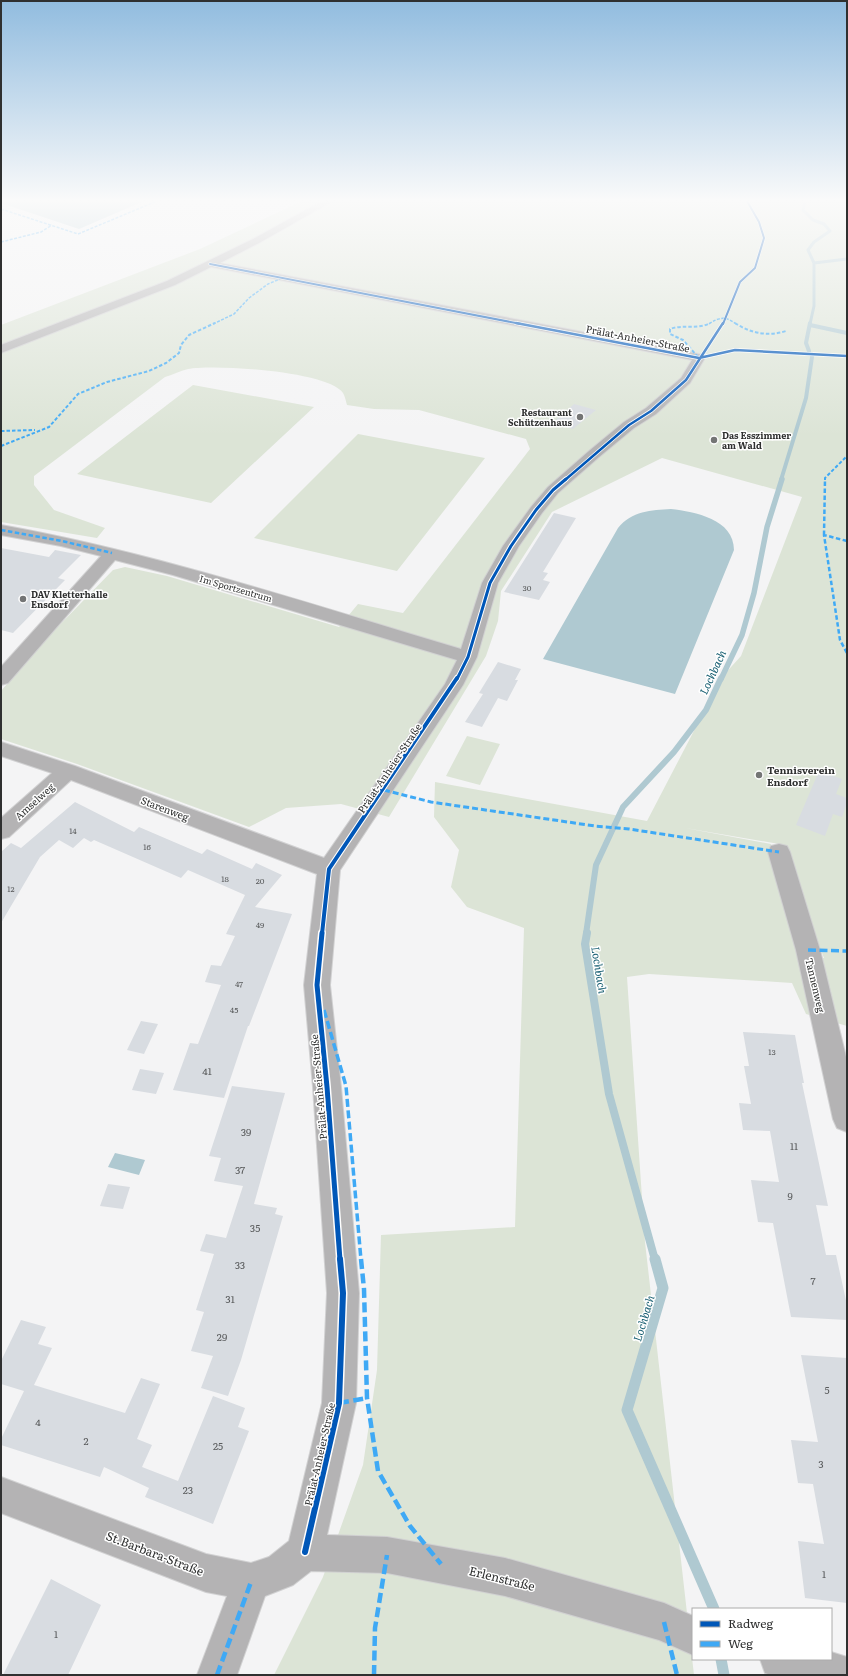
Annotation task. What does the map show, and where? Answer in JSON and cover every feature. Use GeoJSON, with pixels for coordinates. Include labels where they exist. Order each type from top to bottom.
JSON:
{"type":"FeatureCollection","features":[{"type":"Feature","properties":{"kind":"street"},"geometry":{"type":"LineString","coordinates":[[1,349],[45,330],[136,297],[176,279]]}},
{"type":"Feature","properties":{"kind":"street","name":"Prälat-Anheier-Straße"},"geometry":{"type":"LineString","coordinates":[[289,279],[699,358],[686,380],[651,411],[630,424],[594,454],[553,490],[536,510],[511,546],[490,582],[468,657],[454,685],[329,869],[317,985],[343,1293],[340,1387],[339,1403],[305,1552]]}},
{"type":"Feature","properties":{"kind":"street","name":"Im Sportzentrum"},"geometry":{"type":"LineString","coordinates":[[1,530],[112,554],[301,606],[468,657]]}},
{"type":"Feature","properties":{"kind":"street"},"geometry":{"type":"LineString","coordinates":[[1,679],[112,554]]}},
{"type":"Feature","properties":{"kind":"street","name":"Starenweg"},"geometry":{"type":"LineString","coordinates":[[1,749],[68,772],[329,869]]}},
{"type":"Feature","properties":{"kind":"street","name":"Amselweg"},"geometry":{"type":"LineString","coordinates":[[1,831],[68,772]]}},
{"type":"Feature","properties":{"kind":"street","name":"Tannenweg"},"geometry":{"type":"LineString","coordinates":[[779,852],[808,950],[847,1119]]}},
{"type":"Feature","properties":{"kind":"street","name":"St.Barbara-Straße"},"geometry":{"type":"LineString","coordinates":[[1,1495],[206,1573],[251,1582]]}},
{"type":"Feature","properties":{"kind":"street"},"geometry":{"type":"LineString","coordinates":[[217,1675],[251,1582],[280,1572],[305,1552]]}},
{"type":"Feature","properties":{"kind":"street","name":"Erlenstraße"},"geometry":{"type":"LineString","coordinates":[[305,1552],[387,1555],[505,1577],[664,1622],[692,1636]]}},
{"type":"Feature","properties":{"kind":"street"},"geometry":{"type":"LineString","coordinates":[[783,1660],[843,1675]]}},
{"type":"Feature","properties":{"kind":"shaded area"},"geometry":{"type":"Polygon","coordinates":[[[121,279],[847,279],[847,1026],[806,1014],[792,983],[649,974],[627,977],[645,1242],[694,1675],[274,1675],[323,1577],[363,1465],[377,1370],[381,1235],[515,1227],[524,928],[467,907],[451,887],[459,850],[434,817],[435,782],[647,821],[722,677],[741,656],[802,497],[662,458],[552,512],[501,591],[498,621],[486,656],[389,817],[341,804],[286,808],[249,827],[77,764],[1,739],[1,691],[46,639],[113,570],[125,567],[167,576],[339,627],[358,604],[403,613],[530,449],[526,439],[419,410],[374,409],[347,405],[343,393],[333,385],[294,374],[245,369],[188,369],[165,377],[34,476],[34,485],[54,510],[105,528],[97,538],[1,522],[1,325],[121,279]],[[685,828],[771,844],[800,958],[824,958],[779,844],[685,828]]]}},
{"type":"Feature","properties":{"kind":"shaded area"},"geometry":{"type":"Polygon","coordinates":[[[193,385],[314,407],[211,503],[77,474],[193,385]]]}},
{"type":"Feature","properties":{"kind":"shaded area"},"geometry":{"type":"Polygon","coordinates":[[[358,434],[485,458],[397,571],[254,538],[358,434]]]}},
{"type":"Feature","properties":{"kind":"shaded area"},"geometry":{"type":"Polygon","coordinates":[[[467,736],[500,744],[480,785],[446,776],[467,736]]]}},
{"type":"Feature","properties":{"kind":"water"},"geometry":{"type":"Polygon","coordinates":[[[671,509],[701,515],[720,524],[728,531],[732,539],[734,550],[675,694],[543,659],[618,528],[623,522],[642,512],[671,509]]]}},
{"type":"Feature","properties":{"kind":"water"},"geometry":{"type":"Polygon","coordinates":[[[115,1153],[145,1160],[139,1175],[108,1167],[115,1153]]]}},
{"type":"Feature","properties":{"kind":"building"},"geometry":{"type":"Polygon","coordinates":[[[574,404],[596,410],[573,429],[552,423],[574,404]]]}},
{"type":"Feature","properties":{"kind":"building"},"geometry":{"type":"Polygon","coordinates":[[[554,513],[576,518],[543,572],[548,573],[543,580],[550,582],[539,600],[504,592],[554,513]]]}},
{"type":"Feature","properties":{"kind":"building"},"geometry":{"type":"Polygon","coordinates":[[[1,548],[49,557],[55,550],[81,555],[58,578],[65,580],[13,633],[1,630],[1,548]]]}},
{"type":"Feature","properties":{"kind":"building"},"geometry":{"type":"Polygon","coordinates":[[[498,662],[521,669],[515,680],[518,680],[507,701],[498,698],[482,727],[465,722],[483,694],[479,693],[498,662]]]}},
{"type":"Feature","properties":{"kind":"building"},"geometry":{"type":"Polygon","coordinates":[[[819,771],[842,779],[836,794],[847,798],[847,803],[842,817],[833,814],[825,836],[796,825],[819,771]]]}},
{"type":"Feature","properties":{"kind":"building"},"geometry":{"type":"Polygon","coordinates":[[[75,802],[134,832],[139,827],[202,854],[207,849],[252,869],[256,863],[282,875],[255,907],[292,914],[248,1026],[224,1098],[173,1090],[190,1043],[198,1044],[221,985],[205,982],[211,965],[221,966],[235,936],[226,934],[245,895],[188,870],[181,878],[94,840],[91,842],[84,838],[73,848],[59,840],[40,857],[1,923],[1,852],[11,843],[21,848],[75,802]]]}},
{"type":"Feature","properties":{"kind":"building"},"geometry":{"type":"Polygon","coordinates":[[[141,1021],[158,1024],[144,1054],[127,1050],[141,1021]]]}},
{"type":"Feature","properties":{"kind":"building"},"geometry":{"type":"Polygon","coordinates":[[[743,1032],[795,1035],[804,1083],[802,1083],[828,1206],[816,1205],[826,1255],[836,1255],[847,1305],[847,1320],[791,1317],[773,1223],[758,1222],[751,1180],[779,1182],[770,1131],[743,1130],[739,1103],[751,1104],[744,1066],[749,1066],[743,1032]]]}},
{"type":"Feature","properties":{"kind":"building"},"geometry":{"type":"Polygon","coordinates":[[[140,1069],[164,1073],[156,1094],[132,1090],[140,1069]]]}},
{"type":"Feature","properties":{"kind":"building"},"geometry":{"type":"Polygon","coordinates":[[[232,1086],[285,1093],[254,1204],[277,1208],[275,1214],[283,1216],[241,1360],[228,1396],[201,1388],[213,1356],[191,1351],[204,1312],[196,1310],[214,1254],[200,1251],[206,1234],[226,1238],[243,1186],[214,1181],[221,1158],[209,1156],[232,1086]]]}},
{"type":"Feature","properties":{"kind":"building"},"geometry":{"type":"Polygon","coordinates":[[[108,1184],[130,1187],[123,1209],[100,1206],[108,1184]]]}},
{"type":"Feature","properties":{"kind":"building"},"geometry":{"type":"Polygon","coordinates":[[[21,1320],[46,1327],[38,1344],[52,1348],[34,1385],[125,1413],[141,1378],[160,1384],[137,1439],[152,1445],[142,1467],[178,1481],[213,1396],[245,1408],[238,1427],[249,1431],[213,1524],[145,1497],[149,1488],[104,1467],[100,1477],[1,1445],[1,1439],[24,1391],[1,1384],[1,1361],[21,1320]]]}},
{"type":"Feature","properties":{"kind":"building"},"geometry":{"type":"Polygon","coordinates":[[[801,1355],[847,1358],[847,1603],[805,1598],[798,1541],[824,1544],[813,1484],[798,1483],[791,1440],[818,1442],[801,1355]]]}},
{"type":"Feature","properties":{"kind":"building"},"geometry":{"type":"Polygon","coordinates":[[[51,1579],[101,1605],[68,1675],[3,1675],[51,1579]]]}},
{"type":"Feature","properties":{"kind":"waterway","name":"Lochbach"},"geometry":{"type":"LineString","coordinates":[[810,324],[814,306],[814,279]]}},
{"type":"Feature","properties":{"kind":"waterway","name":"Lochbach"},"geometry":{"type":"LineString","coordinates":[[809,351],[806,343],[810,323]]}},
{"type":"Feature","properties":{"kind":"waterway"},"geometry":{"type":"LineString","coordinates":[[810,325],[847,333]]}},
{"type":"Feature","properties":{"kind":"waterway","name":"Lochbach"},"geometry":{"type":"LineString","coordinates":[[781,480],[806,398],[812,357]]}},
{"type":"Feature","properties":{"kind":"waterway","name":"Lochbach"},"geometry":{"type":"LineString","coordinates":[[721,679],[742,635],[754,593],[767,527],[782,479]]}},
{"type":"Feature","properties":{"kind":"waterway","name":"Lochbach"},"geometry":{"type":"LineString","coordinates":[[586,934],[596,865],[623,807],[674,752],[706,710],[721,678]]}},
{"type":"Feature","properties":{"kind":"waterway","name":"Lochbach"},"geometry":{"type":"LineString","coordinates":[[587,933],[585,944],[609,1094],[655,1260]]}},
{"type":"Feature","properties":{"kind":"waterway","name":"Lochbach"},"geometry":{"type":"LineString","coordinates":[[655,1259],[663,1288],[627,1410],[714,1608]]}},
{"type":"Feature","properties":{"kind":"waterway","name":"Lochbach"},"geometry":{"type":"LineString","coordinates":[[721,1660],[724,1675]]}},
{"type":"Feature","properties":{"kind":"marked path"},"geometry":{"type":"LineString","coordinates":[[1,446],[49,427],[78,394],[107,382],[149,371],[166,363],[179,353],[181,345],[189,335],[234,314],[249,298],[268,284],[279,279]]}},
{"type":"Feature","properties":{"kind":"marked path"},"geometry":{"type":"LineString","coordinates":[[698,357],[683,340],[670,334],[670,329],[678,327],[703,326],[716,319],[725,318],[741,327],[758,333],[775,334],[786,331]]}},
{"type":"Feature","properties":{"kind":"marked path"},"geometry":{"type":"LineString","coordinates":[[1,431],[35,430]]}},
{"type":"Feature","properties":{"kind":"marked path"},"geometry":{"type":"LineString","coordinates":[[824,535],[825,478],[847,456]]}},
{"type":"Feature","properties":{"kind":"marked path"},"geometry":{"type":"LineString","coordinates":[[1,530],[62,541],[112,553]]}},
{"type":"Feature","properties":{"kind":"marked path"},"geometry":{"type":"LineString","coordinates":[[847,541],[824,535],[840,640],[847,653]]}},
{"type":"Feature","properties":{"kind":"marked path"},"geometry":{"type":"LineString","coordinates":[[384,790],[431,802],[595,826],[629,829],[779,852]]}},
{"type":"Feature","properties":{"kind":"marked path"},"geometry":{"type":"LineString","coordinates":[[808,950],[847,951]]}},
{"type":"Feature","properties":{"kind":"marked path"},"geometry":{"type":"LineString","coordinates":[[324,1010],[346,1086],[364,1289],[367,1398],[378,1471],[410,1526],[441,1564]]}},
{"type":"Feature","properties":{"kind":"marked path"},"geometry":{"type":"LineString","coordinates":[[339,1403],[367,1398]]}},
{"type":"Feature","properties":{"kind":"marked path"},"geometry":{"type":"LineString","coordinates":[[374,1675],[375,1628],[387,1555]]}},
{"type":"Feature","properties":{"kind":"marked path"},"geometry":{"type":"LineString","coordinates":[[217,1675],[251,1582]]}},
{"type":"Feature","properties":{"kind":"marked path"},"geometry":{"type":"LineString","coordinates":[[664,1622],[677,1675]]}},
{"type":"Feature","properties":{"kind":"cycle path"},"geometry":{"type":"LineString","coordinates":[[289,279],[699,358],[735,350],[847,356]]}},
{"type":"Feature","properties":{"kind":"cycle path"},"geometry":{"type":"LineString","coordinates":[[305,1552],[339,1403],[343,1293],[327,1087],[317,985],[329,869],[454,685],[468,657],[490,583],[511,546],[536,510],[553,490],[594,454],[629,425],[651,411],[686,380],[726,318],[740,282],[743,279]]}},
{"type":"Feature","properties":{"kind":"place","name":"Restaurant Schützenhaus"},"geometry":{"type":"Point","coordinates":[580,417]}},
{"type":"Feature","properties":{"kind":"place","name":"Das Esszimmer am Wald"},"geometry":{"type":"Point","coordinates":[714,440]}},
{"type":"Feature","properties":{"kind":"place","name":"DAV Kletterhalle Ensdorf"},"geometry":{"type":"Point","coordinates":[23,599]}},
{"type":"Feature","properties":{"kind":"place","name":"Tennisverein Ensdorf"},"geometry":{"type":"Point","coordinates":[759,775]}}]}
